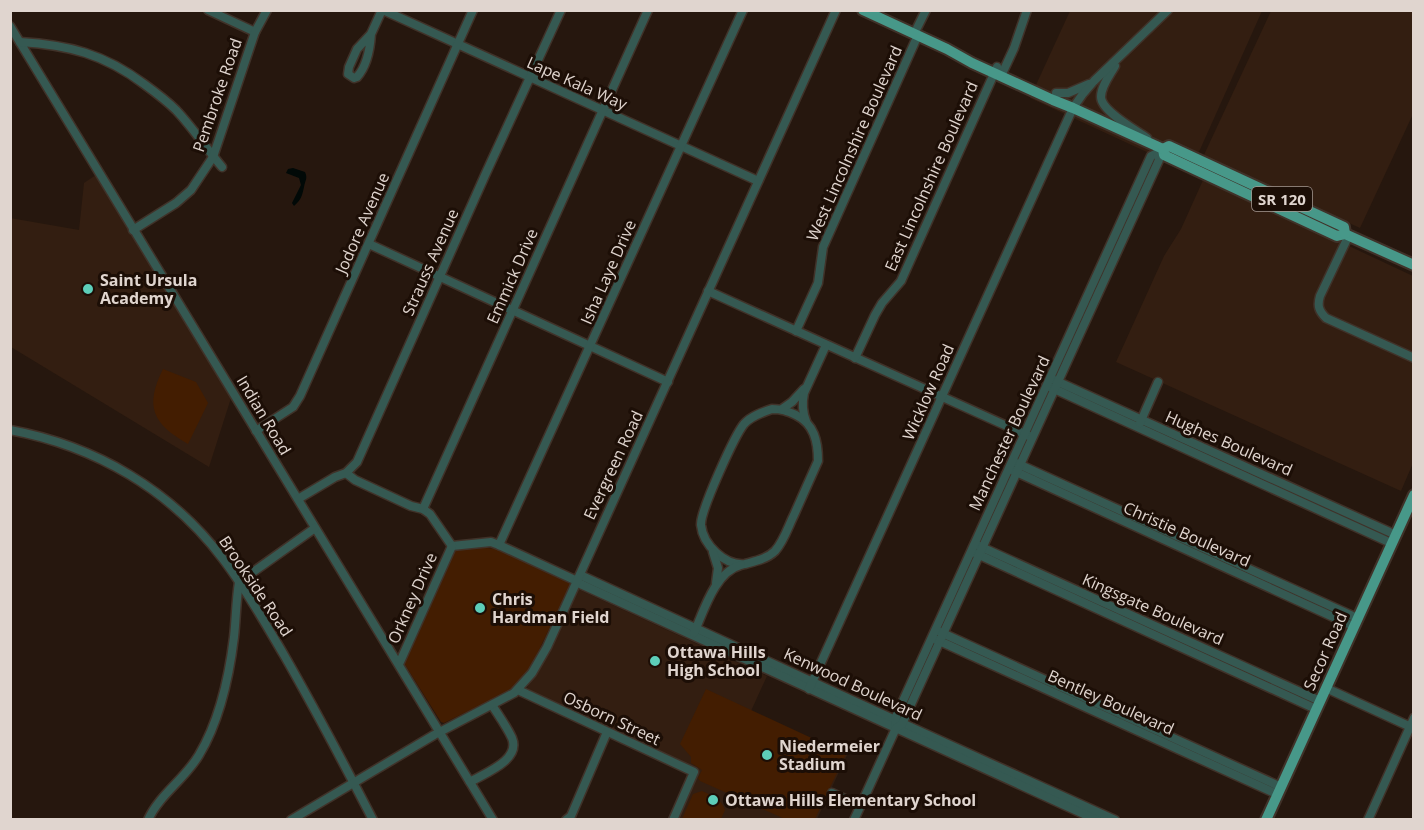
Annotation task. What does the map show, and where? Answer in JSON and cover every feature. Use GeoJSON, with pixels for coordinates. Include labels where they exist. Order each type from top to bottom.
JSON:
{"type":"FeatureCollection","features":[{"type":"Feature","properties":{"kind":"main road","name":"SR 120"},"geometry":{"type":"LineString","coordinates":[[863,10],[947,49],[975,57],[1053,100],[1160,150],[1169,146],[1344,227],[1347,234],[1413,265]]}},
{"type":"Feature","properties":{"kind":"main road","name":"SR 120"},"geometry":{"type":"LineString","coordinates":[[999,71],[1056,93],[1073,108]]}},
{"type":"Feature","properties":{"kind":"main road"},"geometry":{"type":"LineString","coordinates":[[1160,150],[1164,155],[1337,236],[1347,234]]}},
{"type":"Feature","properties":{"kind":"main road"},"geometry":{"type":"LineString","coordinates":[[1209,176],[1214,172],[1254,191],[1259,189]]}},
{"type":"Feature","properties":{"kind":"main road","name":"Secor Road"},"geometry":{"type":"LineString","coordinates":[[1266,819],[1393,539],[1413,500]]}},
{"type":"Feature","properties":{"kind":"street"},"geometry":{"type":"LineString","coordinates":[[208,10],[255,32]]}},
{"type":"Feature","properties":{"kind":"street","name":"Pembroke Road"},"geometry":{"type":"LineString","coordinates":[[133,230],[176,203],[191,190],[213,157],[255,32],[267,10]]}},
{"type":"Feature","properties":{"kind":"street"},"geometry":{"type":"LineString","coordinates":[[371,34],[355,54],[348,71],[348,74],[354,78],[361,72],[368,55],[371,34],[382,10]]}},
{"type":"Feature","properties":{"kind":"street","name":"Lape Kala Way"},"geometry":{"type":"LineString","coordinates":[[382,10],[758,181]]}},
{"type":"Feature","properties":{"kind":"street","name":"Jodore Avenue"},"geometry":{"type":"LineString","coordinates":[[256,431],[293,407],[300,396],[473,10]]}},
{"type":"Feature","properties":{"kind":"street","name":"Strauss Avenue"},"geometry":{"type":"LineString","coordinates":[[298,499],[346,473],[357,462],[561,10]]}},
{"type":"Feature","properties":{"kind":"street","name":"Emmick Drive"},"geometry":{"type":"LineString","coordinates":[[423,509],[648,10]]}},
{"type":"Feature","properties":{"kind":"street","name":"Isha Laye Drive"},"geometry":{"type":"LineString","coordinates":[[499,544],[743,10]]}},
{"type":"Feature","properties":{"kind":"street","name":"Evergreen Road"},"geometry":{"type":"LineString","coordinates":[[291,819],[439,732],[518,690],[539,663],[836,10]]}},
{"type":"Feature","properties":{"kind":"street","name":"West Lincolnshire Boulevard"},"geometry":{"type":"LineString","coordinates":[[796,331],[818,283],[823,247],[926,10]]}},
{"type":"Feature","properties":{"kind":"street","name":"East Lincolnshire Boulevard"},"geometry":{"type":"LineString","coordinates":[[855,358],[882,303],[901,282],[999,71],[1014,48],[1027,10]]}},
{"type":"Feature","properties":{"kind":"street"},"geometry":{"type":"LineString","coordinates":[[1056,93],[1068,93],[1081,89],[1094,81],[1168,10]]}},
{"type":"Feature","properties":{"kind":"street","name":"Indian Road"},"geometry":{"type":"LineString","coordinates":[[10,26],[493,819]]}},
{"type":"Feature","properties":{"kind":"street"},"geometry":{"type":"LineString","coordinates":[[20,42],[57,45],[85,52],[123,69],[162,96],[200,138],[222,167]]}},
{"type":"Feature","properties":{"kind":"street"},"geometry":{"type":"LineString","coordinates":[[1118,59],[1102,91],[1102,103],[1111,113],[1160,150]]}},
{"type":"Feature","properties":{"kind":"street","name":"Wicklow Road"},"geometry":{"type":"LineString","coordinates":[[810,685],[1073,108],[1094,81]]}},
{"type":"Feature","properties":{"kind":"street","name":"Manchester Boulevard"},"geometry":{"type":"LineString","coordinates":[[854,819],[1052,384],[1159,160],[1160,150]]}},
{"type":"Feature","properties":{"kind":"street"},"geometry":{"type":"LineString","coordinates":[[1347,234],[1320,296],[1320,311],[1326,318],[1413,358]]}},
{"type":"Feature","properties":{"kind":"street"},"geometry":{"type":"LineString","coordinates":[[369,244],[668,382]]}},
{"type":"Feature","properties":{"kind":"street"},"geometry":{"type":"LineString","coordinates":[[708,291],[1028,436]]}},
{"type":"Feature","properties":{"kind":"street"},"geometry":{"type":"LineString","coordinates":[[782,409],[792,402],[806,386],[826,345]]}},
{"type":"Feature","properties":{"kind":"street"},"geometry":{"type":"LineString","coordinates":[[1140,424],[1158,382]]}},
{"type":"Feature","properties":{"kind":"street","name":"Hughes Boulevard"},"geometry":{"type":"LineString","coordinates":[[1052,384],[1393,539]]}},
{"type":"Feature","properties":{"kind":"street"},"geometry":{"type":"LineString","coordinates":[[694,632],[721,577],[733,567],[771,555],[784,537],[818,461],[816,438],[803,412],[806,386]]}},
{"type":"Feature","properties":{"kind":"street"},"geometry":{"type":"LineString","coordinates":[[715,586],[717,561],[701,524],[702,516],[737,435],[744,424],[753,417],[772,409],[782,409],[806,421]]}},
{"type":"Feature","properties":{"kind":"street","name":"Brookside Road"},"geometry":{"type":"LineString","coordinates":[[10,430],[77,449],[114,465],[171,504],[196,528],[224,561],[261,616],[373,819]]}},
{"type":"Feature","properties":{"kind":"street","name":"Christie Boulevard"},"geometry":{"type":"LineString","coordinates":[[1014,467],[1355,622]]}},
{"type":"Feature","properties":{"kind":"street"},"geometry":{"type":"LineString","coordinates":[[346,473],[355,480],[402,502],[423,509],[430,514],[452,546],[491,542],[499,544]]}},
{"type":"Feature","properties":{"kind":"street"},"geometry":{"type":"LineString","coordinates":[[148,819],[161,800],[187,773],[214,724],[228,673],[239,582],[315,528]]}},
{"type":"Feature","properties":{"kind":"street","name":"Kenwood Boulevard"},"geometry":{"type":"LineString","coordinates":[[499,544],[810,685],[1115,819]]}},
{"type":"Feature","properties":{"kind":"street","name":"Orkney Drive"},"geometry":{"type":"LineString","coordinates":[[399,664],[452,546]]}},
{"type":"Feature","properties":{"kind":"street"},"geometry":{"type":"LineString","coordinates":[[712,549],[727,559],[744,564]]}},
{"type":"Feature","properties":{"kind":"street","name":"Kingsgate Boulevard"},"geometry":{"type":"LineString","coordinates":[[977,549],[1318,705]]}},
{"type":"Feature","properties":{"kind":"street","name":"Bentley Boulevard"},"geometry":{"type":"LineString","coordinates":[[938,636],[1279,790]]}},
{"type":"Feature","properties":{"kind":"street"},"geometry":{"type":"LineString","coordinates":[[1326,688],[1412,725],[1368,819]]}},
{"type":"Feature","properties":{"kind":"street","name":"Osborn Street"},"geometry":{"type":"LineString","coordinates":[[518,690],[694,772],[672,819]]}},
{"type":"Feature","properties":{"kind":"street"},"geometry":{"type":"LineString","coordinates":[[470,782],[507,760],[513,752],[512,738],[492,705]]}},
{"type":"Feature","properties":{"kind":"street","name":"Kenwood Boulevard"},"geometry":{"type":"LineString","coordinates":[[898,724],[1096,819]]}},
{"type":"Feature","properties":{"kind":"street"},"geometry":{"type":"LineString","coordinates":[[566,819],[570,816],[607,732]]}},
{"type":"Feature","properties":{"kind":"street"},"geometry":{"type":"LineString","coordinates":[[832,793],[860,806]]}},
{"type":"Feature","properties":{"kind":"shaded area"},"geometry":{"type":"Polygon","coordinates":[[[1070,11],[1262,11],[1190,172],[1030,98],[1070,11]]]}},
{"type":"Feature","properties":{"kind":"shaded area"},"geometry":{"type":"Polygon","coordinates":[[[1271,11],[1413,11],[1413,114],[1360,228],[1203,157],[1271,11]]]}},
{"type":"Feature","properties":{"kind":"shaded area"},"geometry":{"type":"Polygon","coordinates":[[[293,168],[305,172],[306,176],[302,195],[294,206],[292,203],[301,185],[299,178],[286,173],[288,169],[293,168]]]}},
{"type":"Feature","properties":{"kind":"shaded area","name":"Saint Ursula Academy"},"geometry":{"type":"Polygon","coordinates":[[[96,175],[231,398],[209,467],[11,347],[10,218],[79,230],[84,183],[96,175]]]}},
{"type":"Feature","properties":{"kind":"shaded area"},"geometry":{"type":"Polygon","coordinates":[[[1204,178],[1413,276],[1413,463],[1401,491],[1116,362],[1164,256],[1181,229],[1204,178]]]}},
{"type":"Feature","properties":{"kind":"shaded area"},"geometry":{"type":"Polygon","coordinates":[[[163,369],[196,382],[208,403],[188,444],[167,429],[155,413],[154,394],[163,369]]]}},
{"type":"Feature","properties":{"kind":"shaded area"},"geometry":{"type":"Polygon","coordinates":[[[475,547],[498,549],[572,582],[526,677],[512,690],[444,723],[441,722],[405,665],[405,661],[455,550],[475,547]]]}},
{"type":"Feature","properties":{"kind":"shaded area"},"geometry":{"type":"Polygon","coordinates":[[[578,589],[767,676],[751,711],[847,755],[817,819],[676,819],[696,774],[529,692],[527,688],[578,589]]]}},
{"type":"Feature","properties":{"kind":"shaded area","name":"Niedermeier Stadium"},"geometry":{"type":"Polygon","coordinates":[[[706,689],[846,754],[815,819],[785,819],[700,781],[698,778],[702,770],[691,763],[691,757],[680,744],[706,689]]]}},
{"type":"Feature","properties":{"kind":"shaded area"},"geometry":{"type":"Polygon","coordinates":[[[702,791],[719,800],[725,810],[721,819],[682,819],[693,794],[702,791]]]}},
{"type":"Feature","properties":{"kind":"place","name":"Saint Ursula Academy"},"geometry":{"type":"Point","coordinates":[88,289]}},
{"type":"Feature","properties":{"kind":"place","name":"Chris Hardman Field"},"geometry":{"type":"Point","coordinates":[480,608]}},
{"type":"Feature","properties":{"kind":"place","name":"Ottawa Hills High School"},"geometry":{"type":"Point","coordinates":[655,661]}},
{"type":"Feature","properties":{"kind":"place","name":"Niedermeier Stadium"},"geometry":{"type":"Point","coordinates":[767,755]}},
{"type":"Feature","properties":{"kind":"place","name":"Ottawa Hills Elementary School"},"geometry":{"type":"Point","coordinates":[713,800]}}]}
